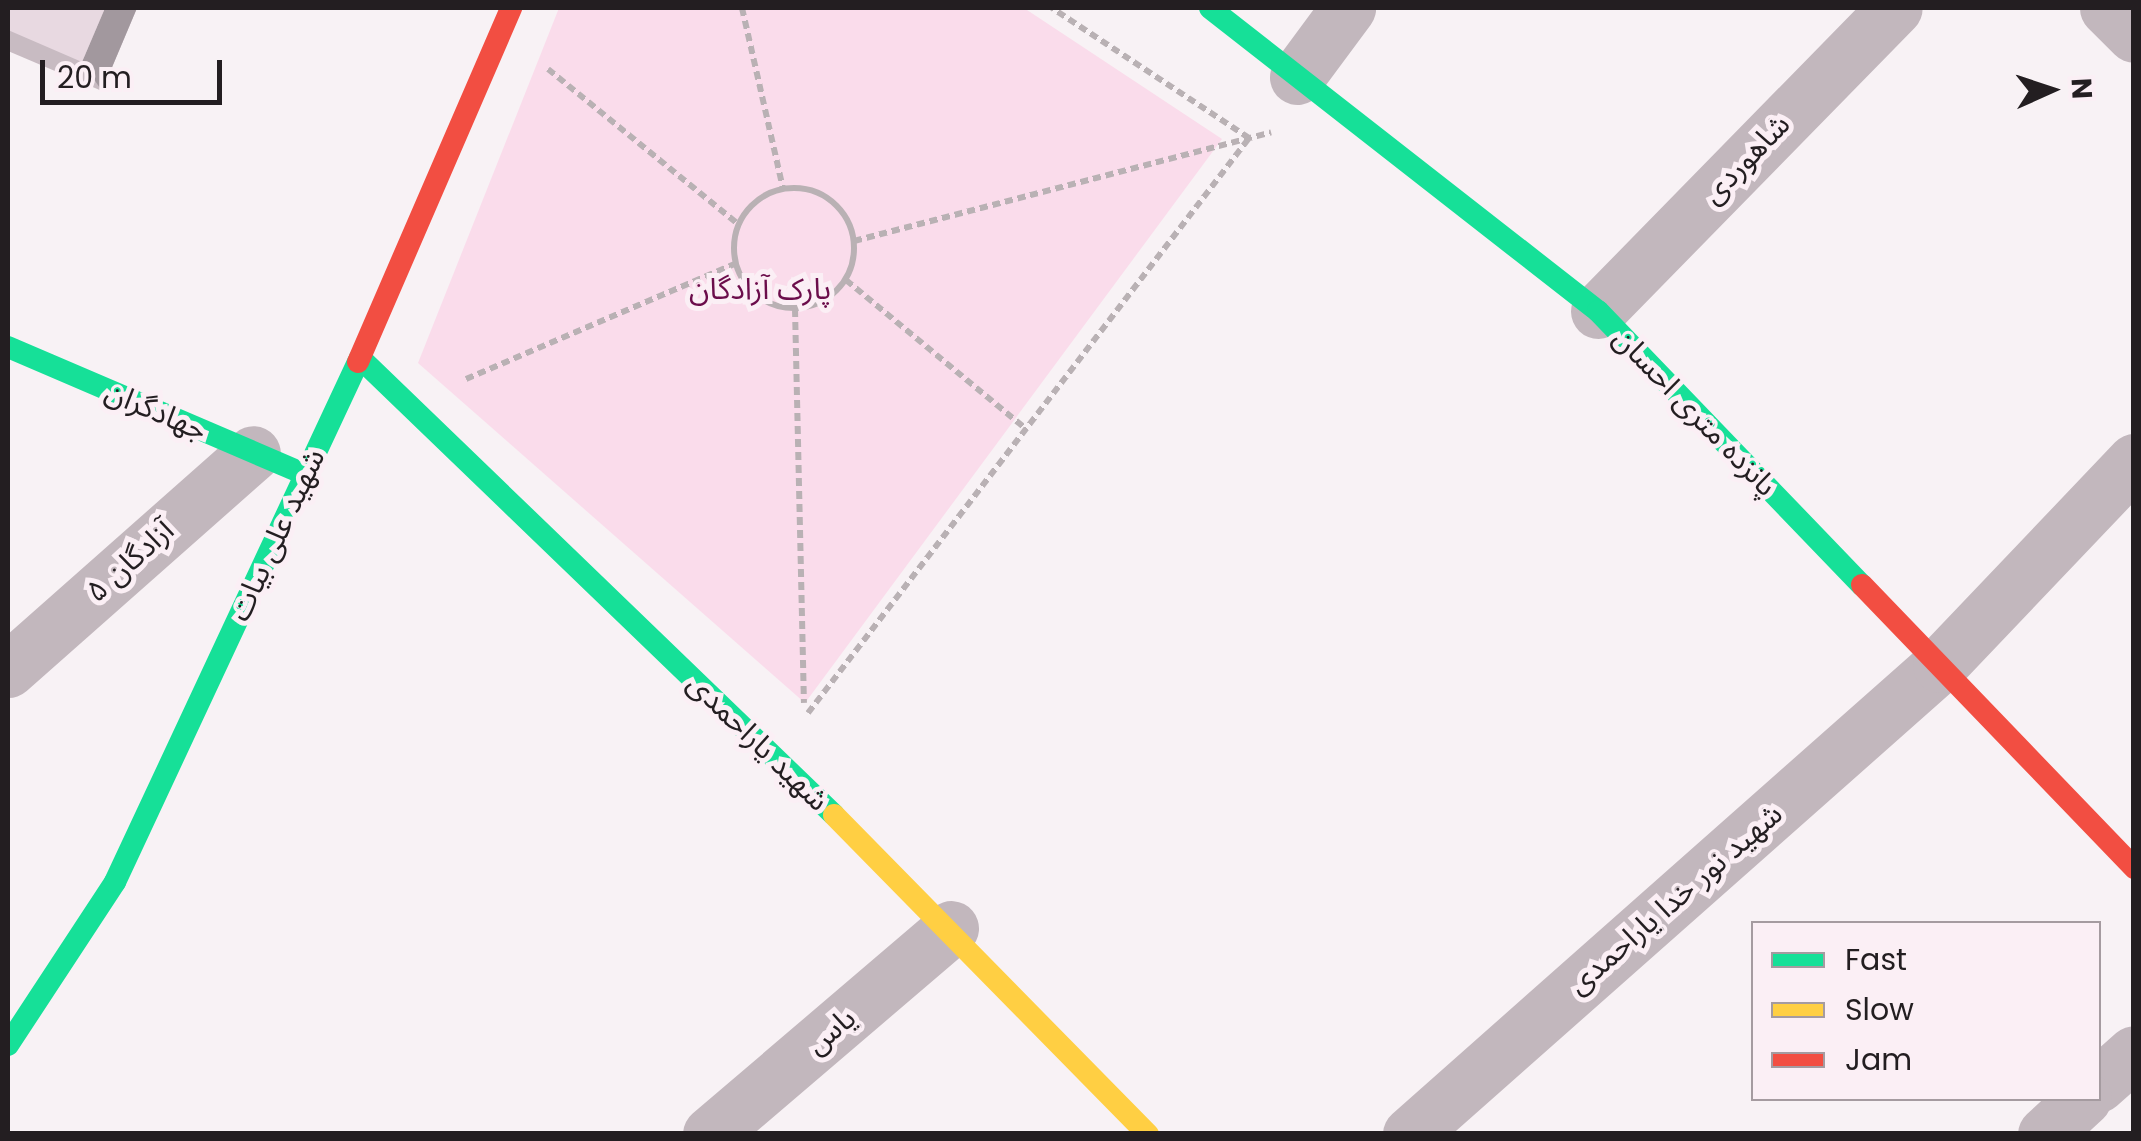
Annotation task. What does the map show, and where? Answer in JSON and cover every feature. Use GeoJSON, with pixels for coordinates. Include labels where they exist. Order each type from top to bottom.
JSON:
{"type":"FeatureCollection","features":[{"type":"Feature","properties":{"kind":"street","name":"شهید علی بیات"},"geometry":{"type":"LineString","coordinates":[[8,1045],[114,882],[360,358],[511,8]]}},
{"type":"Feature","properties":{"kind":"street","name":"پانزده متری احسان"},"geometry":{"type":"LineString","coordinates":[[1210,8],[1340,114],[1598,311],[2134,868]]}},
{"type":"Feature","properties":{"kind":"street"},"geometry":{"type":"LineString","coordinates":[[1298,77],[1348,8]]}},
{"type":"Feature","properties":{"kind":"street","name":"شاهوردی"},"geometry":{"type":"LineString","coordinates":[[1598,311],[1895,8]]}},
{"type":"Feature","properties":{"kind":"street"},"geometry":{"type":"LineString","coordinates":[[2107,8],[2134,34]]}},
{"type":"Feature","properties":{"kind":"street","name":"جهادگران"},"geometry":{"type":"LineString","coordinates":[[8,347],[305,474]]}},
{"type":"Feature","properties":{"kind":"street","name":"شهید یاراحمدی"},"geometry":{"type":"LineString","coordinates":[[360,358],[951,928],[1148,1134]]}},
{"type":"Feature","properties":{"kind":"street","name":"آزادگان ۵"},"geometry":{"type":"LineString","coordinates":[[8,670],[254,452]]}},
{"type":"Feature","properties":{"kind":"street","name":"شهید نور خدا یاراحمدی"},"geometry":{"type":"LineString","coordinates":[[1410,1134],[1940,666],[2134,461]]}},
{"type":"Feature","properties":{"kind":"street","name":"یاس"},"geometry":{"type":"LineString","coordinates":[[710,1134],[951,928]]}},
{"type":"Feature","properties":{"kind":"street"},"geometry":{"type":"LineString","coordinates":[[2101,1082],[2134,1054]]}},
{"type":"Feature","properties":{"kind":"street"},"geometry":{"type":"LineString","coordinates":[[2045,1134],[2081,1101]]}},
{"type":"Feature","properties":{"kind":"path"},"geometry":{"type":"LineString","coordinates":[[742,8],[782,188]]}},
{"type":"Feature","properties":{"kind":"path"},"geometry":{"type":"LineString","coordinates":[[1052,8],[1249,138]]}},
{"type":"Feature","properties":{"kind":"path"},"geometry":{"type":"LineString","coordinates":[[500,31],[738,224]]}},
{"type":"Feature","properties":{"kind":"path"},"geometry":{"type":"LineString","coordinates":[[854,241],[1340,114]]}},
{"type":"Feature","properties":{"kind":"path"},"geometry":{"type":"LineString","coordinates":[[804,718],[1249,138]]}},
{"type":"Feature","properties":{"kind":"path"},"geometry":{"type":"LineString","coordinates":[[803,187],[837,204],[854,241],[846,280],[815,306],[795,309],[757,296],[736,263],[738,224],[748,207],[782,188],[803,187]]}},
{"type":"Feature","properties":{"kind":"path"},"geometry":{"type":"LineString","coordinates":[[456,383],[736,263]]}},
{"type":"Feature","properties":{"kind":"path"},"geometry":{"type":"LineString","coordinates":[[846,280],[1026,429]]}},
{"type":"Feature","properties":{"kind":"path"},"geometry":{"type":"LineString","coordinates":[[795,309],[804,718]]}},
{"type":"Feature","properties":{"kind":"path"},"geometry":{"type":"LineString","coordinates":[[790,704],[804,718]]}},
{"type":"Feature","properties":{"kind":"green space","name":"پارک آزادگان"},"geometry":{"type":"Polygon","coordinates":[[[559,8],[1024,8],[1222,139],[805,703],[418,363],[559,8]]]}},
{"type":"Feature","properties":{"kind":"building"},"geometry":{"type":"Polygon","coordinates":[[[8,8],[105,8],[82,62],[8,30],[8,8]]]}},
{"type":"Feature","properties":{"kind":"traffic: fast"},"geometry":{"type":"LineString","coordinates":[[1210,8],[1598,311],[1862,585]]}},
{"type":"Feature","properties":{"kind":"traffic: fast"},"geometry":{"type":"LineString","coordinates":[[8,347],[305,474]]}},
{"type":"Feature","properties":{"kind":"traffic: fast"},"geometry":{"type":"LineString","coordinates":[[360,358],[834,815]]}},
{"type":"Feature","properties":{"kind":"traffic: fast"},"geometry":{"type":"LineString","coordinates":[[8,1045],[115,882],[358,362]]}},
{"type":"Feature","properties":{"kind":"traffic: slow"},"geometry":{"type":"LineString","coordinates":[[834,815],[1148,1134]]}},
{"type":"Feature","properties":{"kind":"traffic: jam"},"geometry":{"type":"LineString","coordinates":[[358,362],[511,8]]}},
{"type":"Feature","properties":{"kind":"traffic: jam"},"geometry":{"type":"LineString","coordinates":[[1862,585],[2134,868]]}}]}
